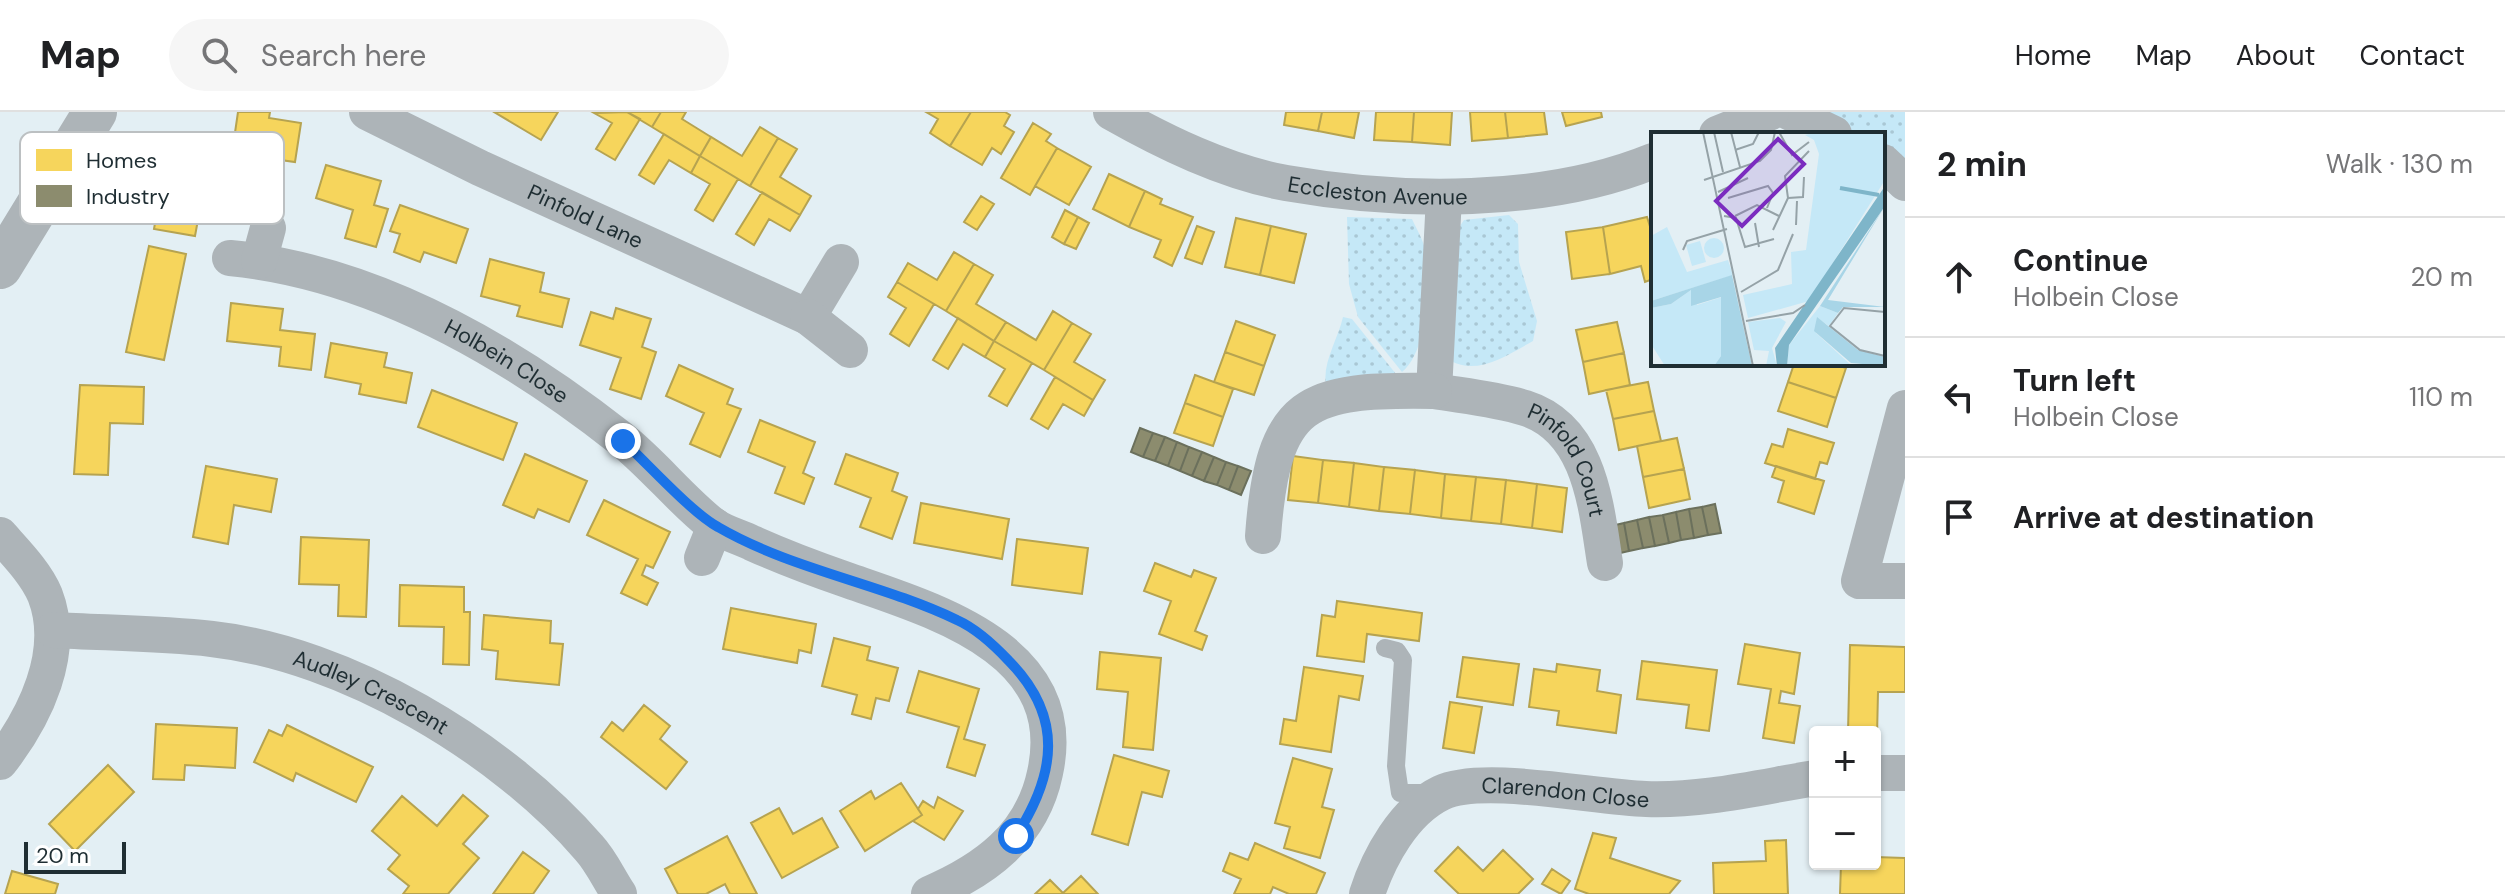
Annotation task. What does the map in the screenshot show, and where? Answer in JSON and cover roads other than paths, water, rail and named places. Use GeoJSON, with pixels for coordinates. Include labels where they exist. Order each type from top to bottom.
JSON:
{"type":"FeatureCollection","features":[{"type":"Feature","properties":{"kind":"street"},"geometry":{"type":"LineString","coordinates":[[83,132],[95,112]]}},
{"type":"Feature","properties":{"kind":"street","name":"Pinfold Lane"},"geometry":{"type":"LineString","coordinates":[[367,112],[494,174],[808,317],[850,350]]}},
{"type":"Feature","properties":{"kind":"street","name":"Eccleston Avenue"},"geometry":{"type":"LineString","coordinates":[[1111,112],[1165,141],[1284,182],[1444,197],[1517,193],[1616,176],[1651,162]]}},
{"type":"Feature","properties":{"kind":"street"},"geometry":{"type":"LineString","coordinates":[[1722,132],[1771,112]]}},
{"type":"Feature","properties":{"kind":"street"},"geometry":{"type":"LineString","coordinates":[[1789,112],[1830,132]]}},
{"type":"Feature","properties":{"kind":"street"},"geometry":{"type":"LineString","coordinates":[[1885,164],[1905,183]]}},
{"type":"Feature","properties":{"kind":"street"},"geometry":{"type":"LineString","coordinates":[[1434,391],[1444,197]]}},
{"type":"Feature","properties":{"kind":"street"},"geometry":{"type":"LineString","coordinates":[[0,267],[26,224]]}},
{"type":"Feature","properties":{"kind":"street","name":"Holbein Close"},"geometry":{"type":"LineString","coordinates":[[252,249],[395,300],[455,328],[578,406],[623,441],[709,542],[785,557],[959,621],[990,641],[1032,685],[1043,708],[1050,741],[1035,807],[1016,836],[991,861],[929,894]]}},
{"type":"Feature","properties":{"kind":"street"},"geometry":{"type":"LineString","coordinates":[[808,317],[841,262]]}},
{"type":"Feature","properties":{"kind":"street","name":"Pinfold Court"},"geometry":{"type":"LineString","coordinates":[[1263,536],[1267,488],[1286,432],[1297,415],[1315,402],[1361,390],[1434,391],[1527,408],[1556,425],[1588,471],[1605,563]]}},
{"type":"Feature","properties":{"kind":"street"},"geometry":{"type":"LineString","coordinates":[[1905,408],[1859,581],[1905,581]]}},
{"type":"Feature","properties":{"kind":"street"},"geometry":{"type":"LineString","coordinates":[[0,535],[44,593],[53,630],[44,686],[14,744],[0,762]]}},
{"type":"Feature","properties":{"kind":"street","name":"Audley Crescent"},"geometry":{"type":"LineString","coordinates":[[53,630],[214,639],[289,657],[419,710],[550,806],[592,851],[619,894]]}},
{"type":"Feature","properties":{"kind":"street"},"geometry":{"type":"LineString","coordinates":[[1881,773],[1905,773]]}},
{"type":"Feature","properties":{"kind":"street","name":"Clarendon Close"},"geometry":{"type":"LineString","coordinates":[[1367,894],[1376,867],[1406,822],[1441,793],[1477,785],[1648,799],[1702,796],[1809,779]]}},
{"type":"Feature","properties":{"kind":"lane"},"geometry":{"type":"LineString","coordinates":[[1385,648],[1397,651],[1403,660],[1396,766],[1400,793],[1441,793]]}}]}
